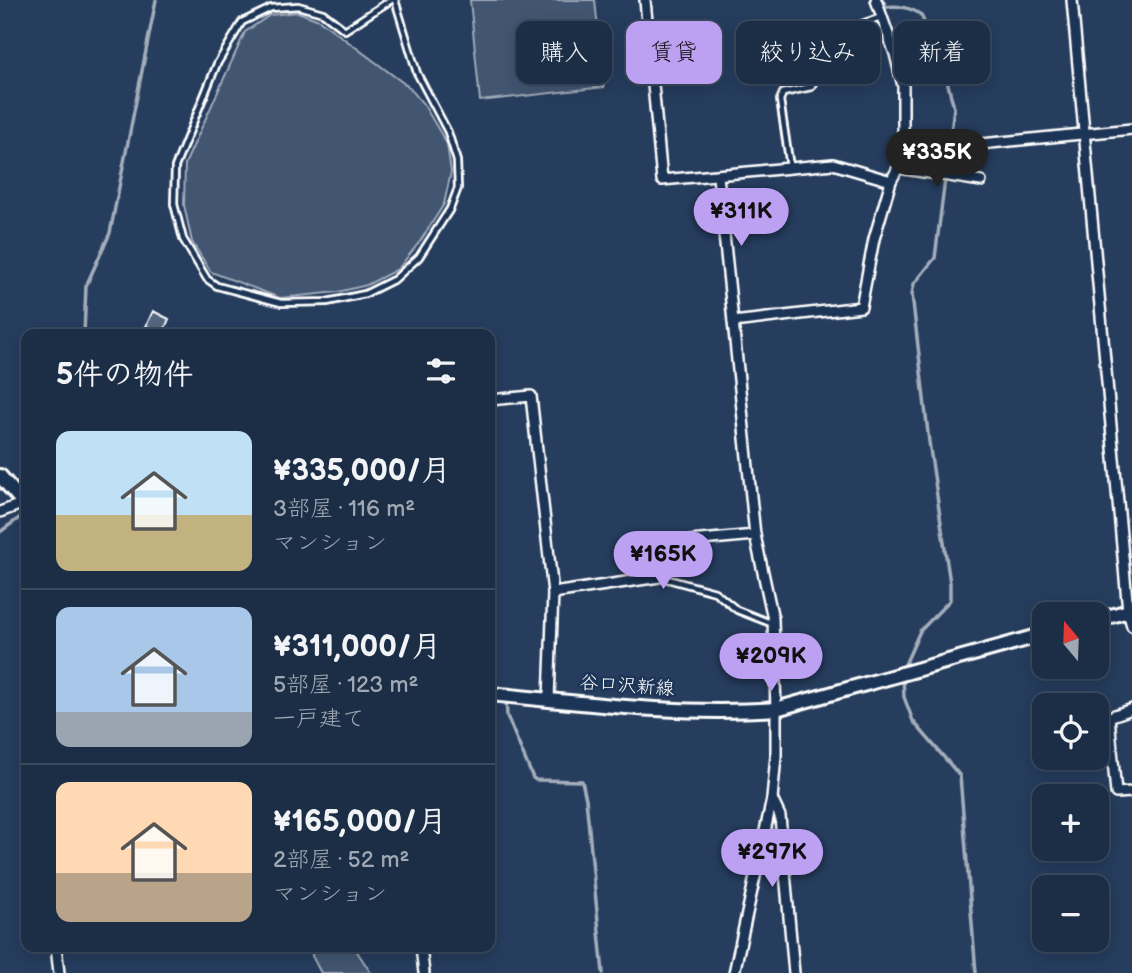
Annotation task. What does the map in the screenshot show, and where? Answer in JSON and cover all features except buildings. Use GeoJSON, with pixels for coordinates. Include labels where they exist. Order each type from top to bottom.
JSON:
{"type":"FeatureCollection","features":[{"type":"Feature","properties":{"kind":"main road"},"geometry":{"type":"LineString","coordinates":[[0,476],[21,500]]}},
{"type":"Feature","properties":{"kind":"main road"},"geometry":{"type":"LineString","coordinates":[[1110,616],[1130,611]]}},
{"type":"Feature","properties":{"kind":"main road","name":"谷口沢新線"},"geometry":{"type":"LineString","coordinates":[[495,694],[653,708],[744,711],[776,709],[1032,638]]}},
{"type":"Feature","properties":{"kind":"street"},"geometry":{"type":"LineString","coordinates":[[645,0],[662,180],[718,177],[833,164],[891,181]]}},
{"type":"Feature","properties":{"kind":"street"},"geometry":{"type":"LineString","coordinates":[[733,322],[861,307],[874,239],[891,181],[898,168],[903,131],[903,86],[876,0]]}},
{"type":"Feature","properties":{"kind":"street"},"geometry":{"type":"LineString","coordinates":[[1072,0],[1132,626]]}},
{"type":"Feature","properties":{"kind":"street"},"geometry":{"type":"LineString","coordinates":[[898,168],[912,158],[940,148],[1132,129]]}},
{"type":"Feature","properties":{"kind":"street"},"geometry":{"type":"LineString","coordinates":[[898,168],[981,181]]}},
{"type":"Feature","properties":{"kind":"street"},"geometry":{"type":"LineString","coordinates":[[718,177],[755,535],[773,624],[776,709],[772,799],[734,973]]}},
{"type":"Feature","properties":{"kind":"street"},"geometry":{"type":"LineString","coordinates":[[495,400],[531,396],[553,593],[550,699]]}},
{"type":"Feature","properties":{"kind":"street"},"geometry":{"type":"LineString","coordinates":[[0,512],[21,506]]}},
{"type":"Feature","properties":{"kind":"street"},"geometry":{"type":"LineString","coordinates":[[553,593],[659,576],[690,541],[755,535]]}},
{"type":"Feature","properties":{"kind":"street"},"geometry":{"type":"LineString","coordinates":[[1132,709],[1109,718],[1116,793],[1132,792]]}},
{"type":"Feature","properties":{"kind":"street"},"geometry":{"type":"LineString","coordinates":[[772,799],[780,816],[794,973]]}},
{"type":"Feature","properties":{"kind":"street"},"geometry":{"type":"LineString","coordinates":[[57,952],[59,973]]}},
{"type":"Feature","properties":{"kind":"street"},"geometry":{"type":"LineString","coordinates":[[422,952],[424,973]]}},
{"type":"Feature","properties":{"kind":"lane"},"geometry":{"type":"LineString","coordinates":[[393,0],[417,72],[448,132],[457,161],[458,188],[450,209],[419,257],[395,279],[365,295],[327,302],[281,303],[217,286],[207,279],[183,239],[174,204],[176,167],[195,115],[230,38],[242,22],[271,8],[298,6],[323,13],[345,30],[393,0]]}},
{"type":"Feature","properties":{"kind":"lane"},"geometry":{"type":"LineString","coordinates":[[790,167],[780,100],[783,93],[811,87],[816,80],[815,49],[818,40],[882,17]]}},
{"type":"Feature","properties":{"kind":"lane"},"geometry":{"type":"LineString","coordinates":[[659,576],[715,592],[737,610],[773,624]]}},
{"type":"Feature","properties":{"kind":"shaded area"},"geometry":{"type":"Polygon","coordinates":[[[470,0],[595,0],[597,21],[516,21],[516,84],[604,84],[604,87],[480,101],[470,0]]]}},
{"type":"Feature","properties":{"kind":"shaded area"},"geometry":{"type":"Polygon","coordinates":[[[298,12],[319,20],[410,88],[424,105],[447,144],[451,172],[444,204],[398,269],[367,285],[338,292],[280,298],[211,272],[192,242],[184,205],[185,164],[245,32],[270,15],[298,12]]]}},
{"type":"Feature","properties":{"kind":"shaded area"},"geometry":{"type":"Polygon","coordinates":[[[312,952],[357,952],[371,973],[321,973],[312,952]]]}},
{"type":"Feature","properties":{"kind":"waterway"},"geometry":{"type":"LineString","coordinates":[[84,329],[86,286],[110,233],[156,0]]}},
{"type":"Feature","properties":{"kind":"waterway"},"geometry":{"type":"LineString","coordinates":[[883,0],[886,7],[904,8],[921,15],[943,65],[954,108],[935,258],[914,284],[912,294],[950,600],[920,631],[903,669]]}},
{"type":"Feature","properties":{"kind":"waterway"},"geometry":{"type":"LineString","coordinates":[[0,532],[21,517]]}},
{"type":"Feature","properties":{"kind":"waterway"},"geometry":{"type":"LineString","coordinates":[[903,676],[904,697],[913,721],[960,776],[976,973]]}},
{"type":"Feature","properties":{"kind":"waterway"},"geometry":{"type":"LineString","coordinates":[[506,699],[507,716],[533,778],[582,781],[603,973]]}}]}
